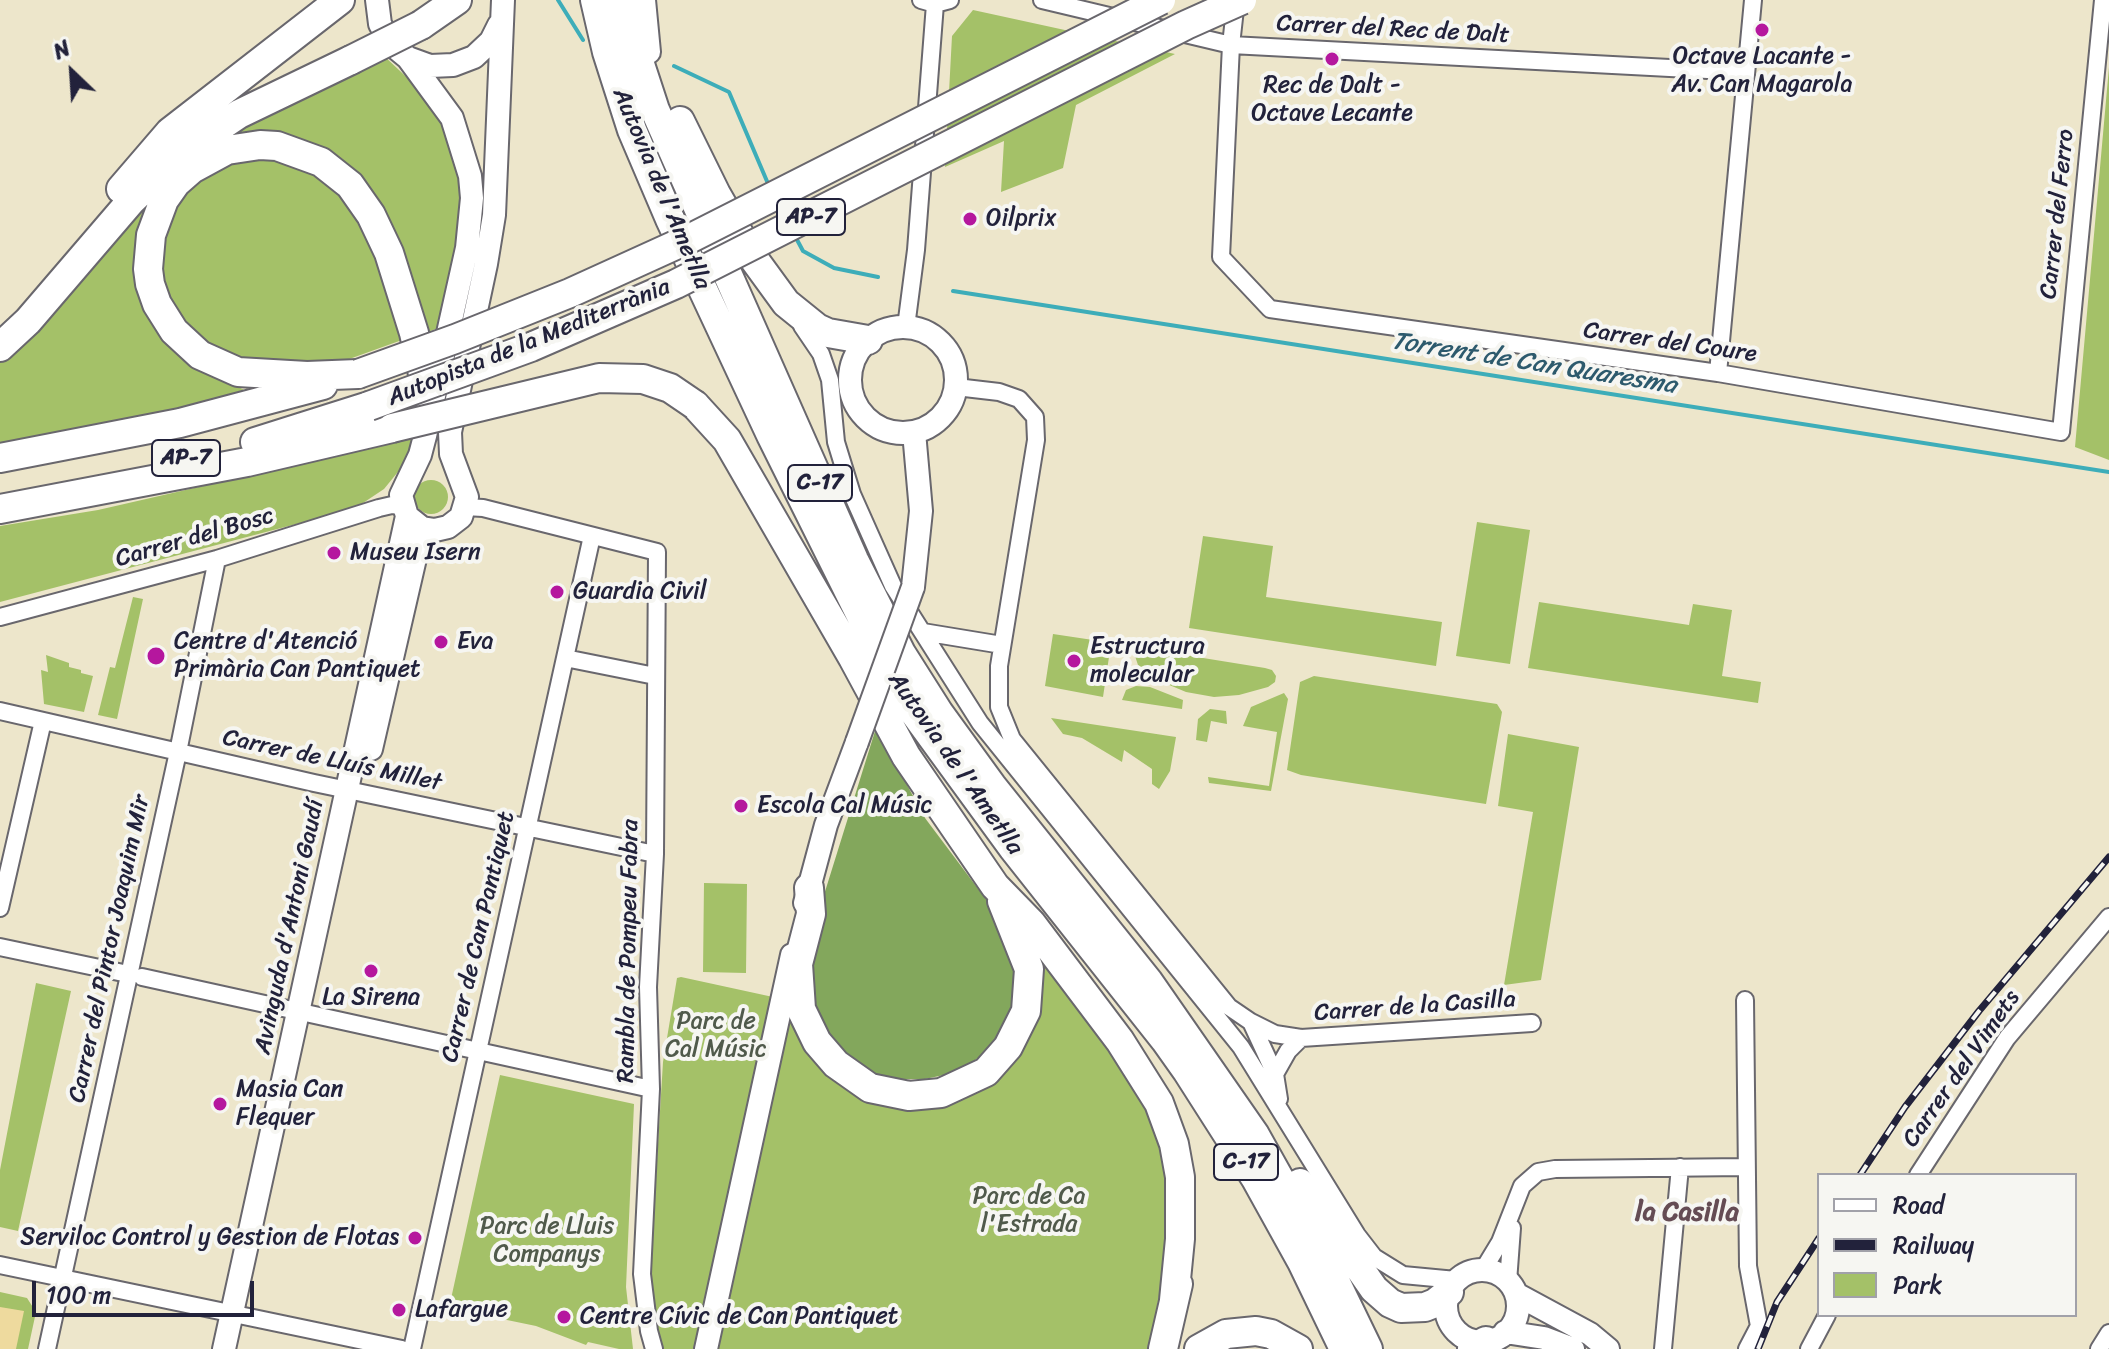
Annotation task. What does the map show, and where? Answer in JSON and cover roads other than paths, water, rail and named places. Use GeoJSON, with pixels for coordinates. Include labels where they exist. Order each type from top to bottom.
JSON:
{"type":"FeatureCollection","features":[{"type":"Feature","properties":{"kind":"highway"},"geometry":{"type":"LineString","coordinates":[[55,291],[83,241],[136,170],[170,132],[340,0]]}},
{"type":"Feature","properties":{"kind":"highway"},"geometry":{"type":"LineString","coordinates":[[0,347],[55,291],[131,201],[181,153],[239,114],[421,25],[457,0]]}},
{"type":"Feature","properties":{"kind":"highway","name":"Autovia de l'Ametlla"},"geometry":{"type":"LineString","coordinates":[[595,0],[607,52],[632,130],[670,219],[867,631],[913,711],[1013,848],[1179,1060],[1256,1179],[1302,1262],[1344,1349]]}},
{"type":"Feature","properties":{"kind":"highway","name":"Autovia de l'Ametlla"},"geometry":{"type":"LineString","coordinates":[[619,0],[641,73],[665,133],[854,560],[901,653],[975,763],[1148,981],[1255,1135],[1325,1260],[1368,1349]]}},
{"type":"Feature","properties":{"kind":"highway"},"geometry":{"type":"LineString","coordinates":[[632,0],[649,52],[716,194],[751,255],[786,303],[817,328],[868,340]]}},
{"type":"Feature","properties":{"kind":"highway","name":"Autopista de la Mediterrània"},"geometry":{"type":"LineString","coordinates":[[0,458],[180,423],[358,374],[455,339],[570,293],[691,238],[1161,0]]}},
{"type":"Feature","properties":{"kind":"highway","name":"Autopista de la Mediterrània"},"geometry":{"type":"LineString","coordinates":[[0,495],[233,448],[369,406],[545,341],[676,284],[1239,0]]}},
{"type":"Feature","properties":{"kind":"highway"},"geometry":{"type":"LineString","coordinates":[[358,374],[307,376],[238,372],[200,355],[174,331],[157,304],[148,269],[151,235],[164,200],[176,183],[192,169],[227,150],[260,145],[277,146],[321,162],[350,185],[371,215],[394,265],[421,360],[430,406]]}},
{"type":"Feature","properties":{"kind":"highway"},"geometry":{"type":"LineString","coordinates":[[0,509],[247,462],[599,378],[643,379],[670,388],[695,405],[727,440],[906,756],[995,886],[1031,923],[1120,1041],[1159,1103],[1174,1144],[1180,1177],[1180,1239],[1174,1300]]}},
{"type":"Feature","properties":{"kind":"highway"},"geometry":{"type":"LineString","coordinates":[[809,888],[811,914],[798,964],[801,1009],[817,1042],[836,1064],[870,1088],[909,1096],[941,1093],[986,1072],[1008,1047],[1026,1011],[1029,969],[995,886]]}},
{"type":"Feature","properties":{"kind":"highway"},"geometry":{"type":"LineString","coordinates":[[1125,990],[1176,1097],[1190,1157],[1193,1186],[1187,1244],[1163,1349]]}},
{"type":"Feature","properties":{"kind":"highway"},"geometry":{"type":"LineString","coordinates":[[1255,1135],[1304,1187],[1382,1297],[1401,1308],[1413,1309],[1435,1303],[1453,1286]]}},
{"type":"Feature","properties":{"kind":"highway"},"geometry":{"type":"LineString","coordinates":[[1199,1349],[1226,1334],[1256,1331],[1271,1334],[1298,1349]]}},
{"type":"Feature","properties":{"kind":"street"},"geometry":{"type":"LineString","coordinates":[[377,0],[377,13],[391,44],[408,58],[452,118],[467,163],[472,198],[467,248],[425,436],[401,495],[411,517],[435,530],[448,527],[461,517],[467,497],[451,454],[450,432],[494,215],[502,10]]}},
{"type":"Feature","properties":{"kind":"street"},"geometry":{"type":"LineString","coordinates":[[644,0],[649,52]]}},
{"type":"Feature","properties":{"kind":"street","name":"Carrer del Rec de Dalt"},"geometry":{"type":"LineString","coordinates":[[1042,0],[1231,45],[1746,72]]}},
{"type":"Feature","properties":{"kind":"street"},"geometry":{"type":"LineString","coordinates":[[1231,45],[1239,0]]}},
{"type":"Feature","properties":{"kind":"street"},"geometry":{"type":"LineString","coordinates":[[1718,373],[1753,0]]}},
{"type":"Feature","properties":{"kind":"street","name":"Carrer del Ferro"},"geometry":{"type":"LineString","coordinates":[[2061,432],[2103,0]]}},
{"type":"Feature","properties":{"kind":"street"},"geometry":{"type":"LineString","coordinates":[[906,327],[916,250],[935,1]]}},
{"type":"Feature","properties":{"kind":"street"},"geometry":{"type":"LineString","coordinates":[[408,58],[442,67],[464,62],[483,50],[497,31],[502,10]]}},
{"type":"Feature","properties":{"kind":"street","name":"Carrer del Coure"},"geometry":{"type":"LineString","coordinates":[[1231,45],[1221,257],[1270,309],[1718,373],[2061,432]]}},
{"type":"Feature","properties":{"kind":"street"},"geometry":{"type":"LineString","coordinates":[[786,303],[821,354],[830,380],[836,442],[852,494],[893,586],[980,723],[1241,1047],[1357,1235],[1374,1257],[1403,1275],[1453,1286]]}},
{"type":"Feature","properties":{"kind":"street"},"geometry":{"type":"LineString","coordinates":[[906,327],[923,330],[950,353],[956,370],[956,387],[949,407],[934,423],[914,432],[899,433],[870,422],[853,397],[850,382],[858,352],[868,340],[879,332],[906,327]]}},
{"type":"Feature","properties":{"kind":"street"},"geometry":{"type":"LineString","coordinates":[[956,387],[999,392],[1019,399],[1035,417],[1036,440],[999,666],[999,707],[1012,739],[1229,1007],[1251,1022],[1275,1074],[1281,1108]]}},
{"type":"Feature","properties":{"kind":"street"},"geometry":{"type":"LineString","coordinates":[[706,1349],[781,1001],[826,825],[913,587],[921,511],[914,432]]}},
{"type":"Feature","properties":{"kind":"street"},"geometry":{"type":"LineString","coordinates":[[412,473],[429,464],[439,464],[456,472]]}},
{"type":"Feature","properties":{"kind":"street","name":"Carrer del Bosc"},"geometry":{"type":"LineString","coordinates":[[0,617],[217,559],[379,508],[392,505],[411,517]]}},
{"type":"Feature","properties":{"kind":"street"},"geometry":{"type":"LineString","coordinates":[[465,507],[483,508],[592,536]]}},
{"type":"Feature","properties":{"kind":"street","name":"Avinguda d'Antoni Gaudí"},"geometry":{"type":"LineString","coordinates":[[224,1349],[238,1315],[411,517]]}},
{"type":"Feature","properties":{"kind":"street","name":"Rambla de Pompeu Fabra"},"geometry":{"type":"LineString","coordinates":[[592,536],[657,552],[655,854],[648,987],[651,1089],[642,1274],[654,1349]]}},
{"type":"Feature","properties":{"kind":"street","name":"Carrer de Can Pantiquet"},"geometry":{"type":"LineString","coordinates":[[412,1349],[592,536]]}},
{"type":"Feature","properties":{"kind":"street","name":"Carrer del Pintor Joaquim Mir"},"geometry":{"type":"LineString","coordinates":[[47,1349],[135,976],[217,559]]}},
{"type":"Feature","properties":{"kind":"street"},"geometry":{"type":"LineString","coordinates":[[923,632],[1002,645]]}},
{"type":"Feature","properties":{"kind":"street"},"geometry":{"type":"LineString","coordinates":[[565,658],[650,675]]}},
{"type":"Feature","properties":{"kind":"street","name":"Carrer de Lluís Millet"},"geometry":{"type":"LineString","coordinates":[[0,711],[354,791],[655,854]]}},
{"type":"Feature","properties":{"kind":"street"},"geometry":{"type":"LineString","coordinates":[[0,908],[43,721]]}},
{"type":"Feature","properties":{"kind":"street","name":"Carrer del Vimets"},"geometry":{"type":"LineString","coordinates":[[1919,1173],[2007,1038],[2109,917]]}},
{"type":"Feature","properties":{"kind":"street"},"geometry":{"type":"LineString","coordinates":[[0,947],[651,1089]]}},
{"type":"Feature","properties":{"kind":"street"},"geometry":{"type":"LineString","coordinates":[[1745,1000],[1748,1266],[1759,1326],[1747,1349]]}},
{"type":"Feature","properties":{"kind":"street","name":"Carrer de la Casilla"},"geometry":{"type":"LineString","coordinates":[[1251,1022],[1275,1034],[1301,1038],[1532,1023]]}},
{"type":"Feature","properties":{"kind":"street","name":"Carrer de la Casilla"},"geometry":{"type":"LineString","coordinates":[[1275,1074],[1288,1051],[1301,1038]]}},
{"type":"Feature","properties":{"kind":"street"},"geometry":{"type":"LineString","coordinates":[[1663,1349],[1680,1167]]}},
{"type":"Feature","properties":{"kind":"street"},"geometry":{"type":"LineString","coordinates":[[1483,1270],[1500,1242],[1522,1186],[1538,1172],[1555,1169],[1746,1167]]}},
{"type":"Feature","properties":{"kind":"street"},"geometry":{"type":"LineString","coordinates":[[1488,1341],[1517,1311],[1512,1288],[1514,1206]]}},
{"type":"Feature","properties":{"kind":"street"},"geometry":{"type":"LineString","coordinates":[[0,1265],[402,1349]]}},
{"type":"Feature","properties":{"kind":"street"},"geometry":{"type":"LineString","coordinates":[[1573,1349],[1544,1338],[1469,1339],[1456,1330],[1446,1308],[1453,1286],[1469,1272],[1483,1270],[1497,1273],[1512,1288],[1590,1334],[1608,1349]]}},
{"type":"Feature","properties":{"kind":"street","name":"Avinguda d'Antoni Gaudí"},"geometry":{"type":"LineString","coordinates":[[237,1349],[238,1315]]}},
{"type":"Feature","properties":{"kind":"street"},"geometry":{"type":"LineString","coordinates":[[1809,1349],[1826,1317]]}},
{"type":"Feature","properties":{"kind":"street"},"geometry":{"type":"LineString","coordinates":[[2099,1349],[2109,1333]]}},
{"type":"Feature","properties":{"kind":"waterway"},"geometry":{"type":"LineString","coordinates":[[558,0],[583,40]]}},
{"type":"Feature","properties":{"kind":"waterway"},"geometry":{"type":"LineString","coordinates":[[674,66],[729,92],[769,186]]}},
{"type":"Feature","properties":{"kind":"waterway","name":"Torrent de Can Quaresma"},"geometry":{"type":"LineString","coordinates":[[795,236],[803,251],[834,268],[878,277]]}},
{"type":"Feature","properties":{"kind":"waterway","name":"Torrent de Can Quaresma"},"geometry":{"type":"LineString","coordinates":[[953,291],[2109,472]]}},
{"type":"Feature","properties":{"kind":"railway"},"geometry":{"type":"LineString","coordinates":[[1861,1173],[1905,1107],[1979,1011],[2109,857]]}},
{"type":"Feature","properties":{"kind":"railway"},"geometry":{"type":"LineString","coordinates":[[1758,1349],[1777,1302],[1817,1241]]}},
{"type":"Feature","properties":{"kind":"place","name":"Octave Lacante - Av. Can Magarola"},"geometry":{"type":"Point","coordinates":[1762,30]}},
{"type":"Feature","properties":{"kind":"place","name":"Rec de Dalt - Octave Lecante"},"geometry":{"type":"Point","coordinates":[1332,59]}},
{"type":"Feature","properties":{"kind":"place","name":"Oilprix"},"geometry":{"type":"Point","coordinates":[970,219]}},
{"type":"Feature","properties":{"kind":"place","name":"Museu Isern"},"geometry":{"type":"Point","coordinates":[334,553]}},
{"type":"Feature","properties":{"kind":"place","name":"Guardia Civil"},"geometry":{"type":"Point","coordinates":[557,592]}},
{"type":"Feature","properties":{"kind":"place","name":"Eva"},"geometry":{"type":"Point","coordinates":[441,642]}},
{"type":"Feature","properties":{"kind":"place","name":"Centre d'Atenció Primària Can Pantiquet"},"geometry":{"type":"Point","coordinates":[156,656]}},
{"type":"Feature","properties":{"kind":"place","name":"Estructura molecular"},"geometry":{"type":"Point","coordinates":[1074,661]}},
{"type":"Feature","properties":{"kind":"place","name":"Escola Cal Músic"},"geometry":{"type":"Point","coordinates":[741,806]}},
{"type":"Feature","properties":{"kind":"place","name":"La Sirena"},"geometry":{"type":"Point","coordinates":[371,971]}},
{"type":"Feature","properties":{"kind":"place","name":"Masia Can Flequer"},"geometry":{"type":"Point","coordinates":[220,1104]}},
{"type":"Feature","properties":{"kind":"place","name":"Serviloc Control y Gestion de Flotas"},"geometry":{"type":"Point","coordinates":[415,1238]}},
{"type":"Feature","properties":{"kind":"place","name":"Lafargue"},"geometry":{"type":"Point","coordinates":[399,1310]}},
{"type":"Feature","properties":{"kind":"place","name":"Centre Cívic de Can Pantiquet"},"geometry":{"type":"Point","coordinates":[564,1317]}},
{"type":"Feature","properties":{"kind":"district","name":"la Casilla"},"geometry":{"type":"Point","coordinates":[1687,1213]}},
{"type":"Feature","properties":{"kind":"park label","name":"Parc de Cal Músic"},"geometry":{"type":"Point","coordinates":[716,1036]}},
{"type":"Feature","properties":{"kind":"park label","name":"Parc de Ca l'Estrada"},"geometry":{"type":"Point","coordinates":[1029,1211]}},
{"type":"Feature","properties":{"kind":"park label","name":"Parc de Lluis Companys"},"geometry":{"type":"Point","coordinates":[547,1241]}}]}
